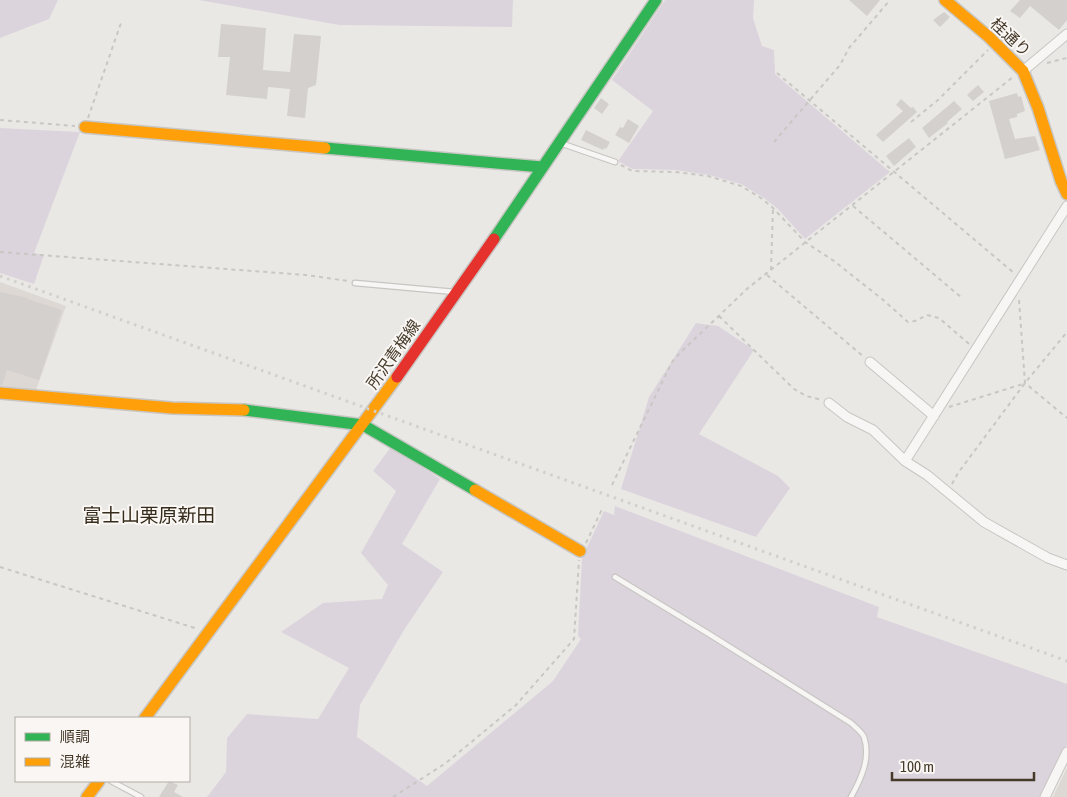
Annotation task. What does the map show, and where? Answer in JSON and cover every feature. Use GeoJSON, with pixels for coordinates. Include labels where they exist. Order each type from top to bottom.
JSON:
{"type":"FeatureCollection","features":[{"type":"Feature","properties":{"kind":"street","name":"所沢青梅線"},"geometry":{"type":"LineString","coordinates":[[146,717],[363,425],[457,292],[656,0]]}},
{"type":"Feature","properties":{"kind":"street","name":"桂通り"},"geometry":{"type":"LineString","coordinates":[[945,0],[994,42],[1023,71],[1038,108],[1060,181],[1067,194]]}},
{"type":"Feature","properties":{"kind":"street"},"geometry":{"type":"LineString","coordinates":[[1023,71],[1067,34]]}},
{"type":"Feature","properties":{"kind":"street"},"geometry":{"type":"LineString","coordinates":[[85,127],[542,166]]}},
{"type":"Feature","properties":{"kind":"street"},"geometry":{"type":"LineString","coordinates":[[905,461],[1067,206]]}},
{"type":"Feature","properties":{"kind":"street"},"geometry":{"type":"LineString","coordinates":[[870,362],[934,416]]}},
{"type":"Feature","properties":{"kind":"street"},"geometry":{"type":"LineString","coordinates":[[0,393],[172,408],[252,410],[363,425],[580,551]]}},
{"type":"Feature","properties":{"kind":"street"},"geometry":{"type":"LineString","coordinates":[[829,403],[847,417],[873,430],[905,461],[927,474],[947,493],[984,522],[1048,558],[1067,565]]}},
{"type":"Feature","properties":{"kind":"street"},"geometry":{"type":"LineString","coordinates":[[1045,797],[1067,752]]}},
{"type":"Feature","properties":{"kind":"street"},"geometry":{"type":"LineString","coordinates":[[87,797],[98,782]]}},
{"type":"Feature","properties":{"kind":"lane"},"geometry":{"type":"LineString","coordinates":[[559,143],[615,162]]}},
{"type":"Feature","properties":{"kind":"lane"},"geometry":{"type":"LineString","coordinates":[[355,282],[457,292]]}},
{"type":"Feature","properties":{"kind":"lane"},"geometry":{"type":"LineString","coordinates":[[615,577],[851,722],[864,736],[866,757],[861,780],[851,797]]}},
{"type":"Feature","properties":{"kind":"lane"},"geometry":{"type":"LineString","coordinates":[[113,782],[140,797]]}},
{"type":"Feature","properties":{"kind":"path"},"geometry":{"type":"LineString","coordinates":[[774,142],[840,65],[849,48],[890,0]]}},
{"type":"Feature","properties":{"kind":"path"},"geometry":{"type":"LineString","coordinates":[[0,120],[85,127],[122,20]]}},
{"type":"Feature","properties":{"kind":"path"},"geometry":{"type":"LineString","coordinates":[[911,122],[974,66],[994,42]]}},
{"type":"Feature","properties":{"kind":"path"},"geometry":{"type":"LineString","coordinates":[[612,485],[672,362],[748,288],[1023,71]]}},
{"type":"Feature","properties":{"kind":"path"},"geometry":{"type":"LineString","coordinates":[[777,73],[1019,281],[1025,383],[1067,418]]}},
{"type":"Feature","properties":{"kind":"path"},"geometry":{"type":"LineString","coordinates":[[615,162],[632,171],[675,172],[708,176],[741,186],[761,198],[805,242],[834,261],[882,298],[908,322],[915,321],[926,315],[939,318],[976,350]]}},
{"type":"Feature","properties":{"kind":"path"},"geometry":{"type":"LineString","coordinates":[[853,206],[962,298]]}},
{"type":"Feature","properties":{"kind":"path"},"geometry":{"type":"LineString","coordinates":[[771,270],[773,208]]}},
{"type":"Feature","properties":{"kind":"path"},"geometry":{"type":"LineString","coordinates":[[0,252],[306,275],[355,282]]}},
{"type":"Feature","properties":{"kind":"path"},"geometry":{"type":"LineString","coordinates":[[766,274],[870,362]]}},
{"type":"Feature","properties":{"kind":"path"},"geometry":{"type":"LineString","coordinates":[[719,316],[794,389],[806,396],[829,403]]}},
{"type":"Feature","properties":{"kind":"path"},"geometry":{"type":"LineString","coordinates":[[947,493],[958,473],[1025,383],[1067,332]]}},
{"type":"Feature","properties":{"kind":"path"},"geometry":{"type":"LineString","coordinates":[[940,407],[951,408],[1018,387],[1025,383]]}},
{"type":"Feature","properties":{"kind":"path"},"geometry":{"type":"LineString","coordinates":[[394,797],[446,763],[516,705],[574,639],[580,551],[603,507]]}},
{"type":"Feature","properties":{"kind":"path"},"geometry":{"type":"LineString","coordinates":[[0,567],[208,633]]}},
{"type":"Feature","properties":{"kind":"shaded area"},"geometry":{"type":"Polygon","coordinates":[[[0,0],[58,0],[49,19],[0,38],[0,0]]]}},
{"type":"Feature","properties":{"kind":"shaded area"},"geometry":{"type":"Polygon","coordinates":[[[199,0],[513,0],[512,27],[339,25],[199,0]]]}},
{"type":"Feature","properties":{"kind":"shaded area"},"geometry":{"type":"Polygon","coordinates":[[[665,0],[754,0],[753,18],[762,46],[774,50],[775,74],[890,172],[805,239],[778,209],[741,184],[709,175],[675,170],[632,169],[618,161],[653,111],[612,80],[665,0]]]}},
{"type":"Feature","properties":{"kind":"shaded area"},"geometry":{"type":"Polygon","coordinates":[[[0,128],[80,132],[34,253],[44,255],[34,284],[0,273],[0,128]]]}},
{"type":"Feature","properties":{"kind":"shaded area"},"geometry":{"type":"Polygon","coordinates":[[[0,282],[66,306],[36,390],[0,386],[0,282]]]}},
{"type":"Feature","properties":{"kind":"shaded area"},"geometry":{"type":"Polygon","coordinates":[[[696,323],[718,326],[754,350],[699,434],[778,476],[790,488],[756,537],[621,489],[649,397],[696,323]]]}},
{"type":"Feature","properties":{"kind":"shaded area"},"geometry":{"type":"Polygon","coordinates":[[[391,447],[440,479],[402,544],[443,572],[404,630],[360,705],[357,737],[427,786],[553,681],[581,639],[578,636],[582,558],[604,511],[614,515],[615,506],[879,607],[877,617],[1067,684],[1067,745],[1040,797],[207,797],[226,772],[227,738],[247,714],[318,719],[349,668],[281,632],[323,603],[382,599],[388,585],[361,553],[396,491],[373,471],[391,447]]]}},
{"type":"Feature","properties":{"kind":"shaded area"},"geometry":{"type":"Polygon","coordinates":[[[1067,768],[1067,797],[1053,797],[1058,786],[1067,768]]]}},
{"type":"Feature","properties":{"kind":"building"},"geometry":{"type":"Polygon","coordinates":[[[849,0],[880,0],[867,16],[849,0]]]}},
{"type":"Feature","properties":{"kind":"building"},"geometry":{"type":"Polygon","coordinates":[[[1020,0],[1067,0],[1067,20],[1059,30],[1030,6],[1020,18],[1010,11],[1020,0]]]}},
{"type":"Feature","properties":{"kind":"building"},"geometry":{"type":"Polygon","coordinates":[[[944,12],[950,17],[940,27],[933,20],[944,12]]]}},
{"type":"Feature","properties":{"kind":"building"},"geometry":{"type":"Polygon","coordinates":[[[221,24],[266,28],[263,70],[290,72],[294,34],[321,36],[316,85],[308,88],[305,118],[287,116],[290,89],[268,87],[267,99],[226,95],[230,57],[218,57],[221,24]]]}},
{"type":"Feature","properties":{"kind":"building"},"geometry":{"type":"Polygon","coordinates":[[[978,85],[984,92],[973,101],[967,95],[978,85]]]}},
{"type":"Feature","properties":{"kind":"building"},"geometry":{"type":"Polygon","coordinates":[[[1017,93],[1018,97],[1021,96],[1025,111],[1017,114],[1017,117],[1009,119],[1015,139],[1035,136],[1040,150],[1005,159],[989,101],[1017,93]]]}},
{"type":"Feature","properties":{"kind":"building"},"geometry":{"type":"Polygon","coordinates":[[[601,98],[609,104],[602,114],[594,108],[601,98]]]}},
{"type":"Feature","properties":{"kind":"building"},"geometry":{"type":"Polygon","coordinates":[[[901,99],[917,112],[883,142],[876,135],[903,111],[896,105],[901,99]]]}},
{"type":"Feature","properties":{"kind":"building"},"geometry":{"type":"Polygon","coordinates":[[[954,101],[962,109],[929,138],[922,128],[954,101]]]}},
{"type":"Feature","properties":{"kind":"building"},"geometry":{"type":"Polygon","coordinates":[[[628,119],[639,126],[629,143],[615,135],[620,127],[623,128],[628,119]]]}},
{"type":"Feature","properties":{"kind":"building"},"geometry":{"type":"Polygon","coordinates":[[[586,130],[610,142],[606,149],[604,148],[603,150],[581,140],[586,130]]]}},
{"type":"Feature","properties":{"kind":"building"},"geometry":{"type":"Polygon","coordinates":[[[909,138],[916,147],[894,166],[886,156],[909,138]]]}},
{"type":"Feature","properties":{"kind":"building"},"geometry":{"type":"Polygon","coordinates":[[[0,292],[28,298],[62,310],[39,380],[7,370],[2,385],[0,385],[0,292]]]}},
{"type":"Feature","properties":{"kind":"building"},"geometry":{"type":"Polygon","coordinates":[[[168,782],[171,782],[178,785],[174,792],[183,797],[159,797],[168,782]]]}},
{"type":"Feature","properties":{"kind":"railway"},"geometry":{"type":"LineString","coordinates":[[0,276],[1067,661]]}},
{"type":"Feature","properties":{"kind":"traffic: fast"},"geometry":{"type":"LineString","coordinates":[[494,239],[656,0]]}},
{"type":"Feature","properties":{"kind":"traffic: fast"},"geometry":{"type":"LineString","coordinates":[[325,148],[542,167]]}},
{"type":"Feature","properties":{"kind":"traffic: fast"},"geometry":{"type":"LineString","coordinates":[[244,410],[363,425],[475,490]]}},
{"type":"Feature","properties":{"kind":"traffic: slow"},"geometry":{"type":"LineString","coordinates":[[945,0],[989,37],[1023,71],[1038,108],[1061,181],[1067,194]]}},
{"type":"Feature","properties":{"kind":"traffic: slow"},"geometry":{"type":"LineString","coordinates":[[85,127],[325,148]]}},
{"type":"Feature","properties":{"kind":"traffic: slow"},"geometry":{"type":"LineString","coordinates":[[146,717],[397,377]]}},
{"type":"Feature","properties":{"kind":"traffic: slow"},"geometry":{"type":"LineString","coordinates":[[0,393],[172,408],[244,410]]}},
{"type":"Feature","properties":{"kind":"traffic: slow"},"geometry":{"type":"LineString","coordinates":[[475,490],[580,551]]}},
{"type":"Feature","properties":{"kind":"traffic: slow"},"geometry":{"type":"LineString","coordinates":[[87,797],[98,782]]}},
{"type":"Feature","properties":{"kind":"traffic: jam"},"geometry":{"type":"LineString","coordinates":[[397,377],[494,239]]}},
{"type":"Feature","properties":{"kind":"district","name":"富士山栗原新田"},"geometry":{"type":"Point","coordinates":[149,515]}}]}
